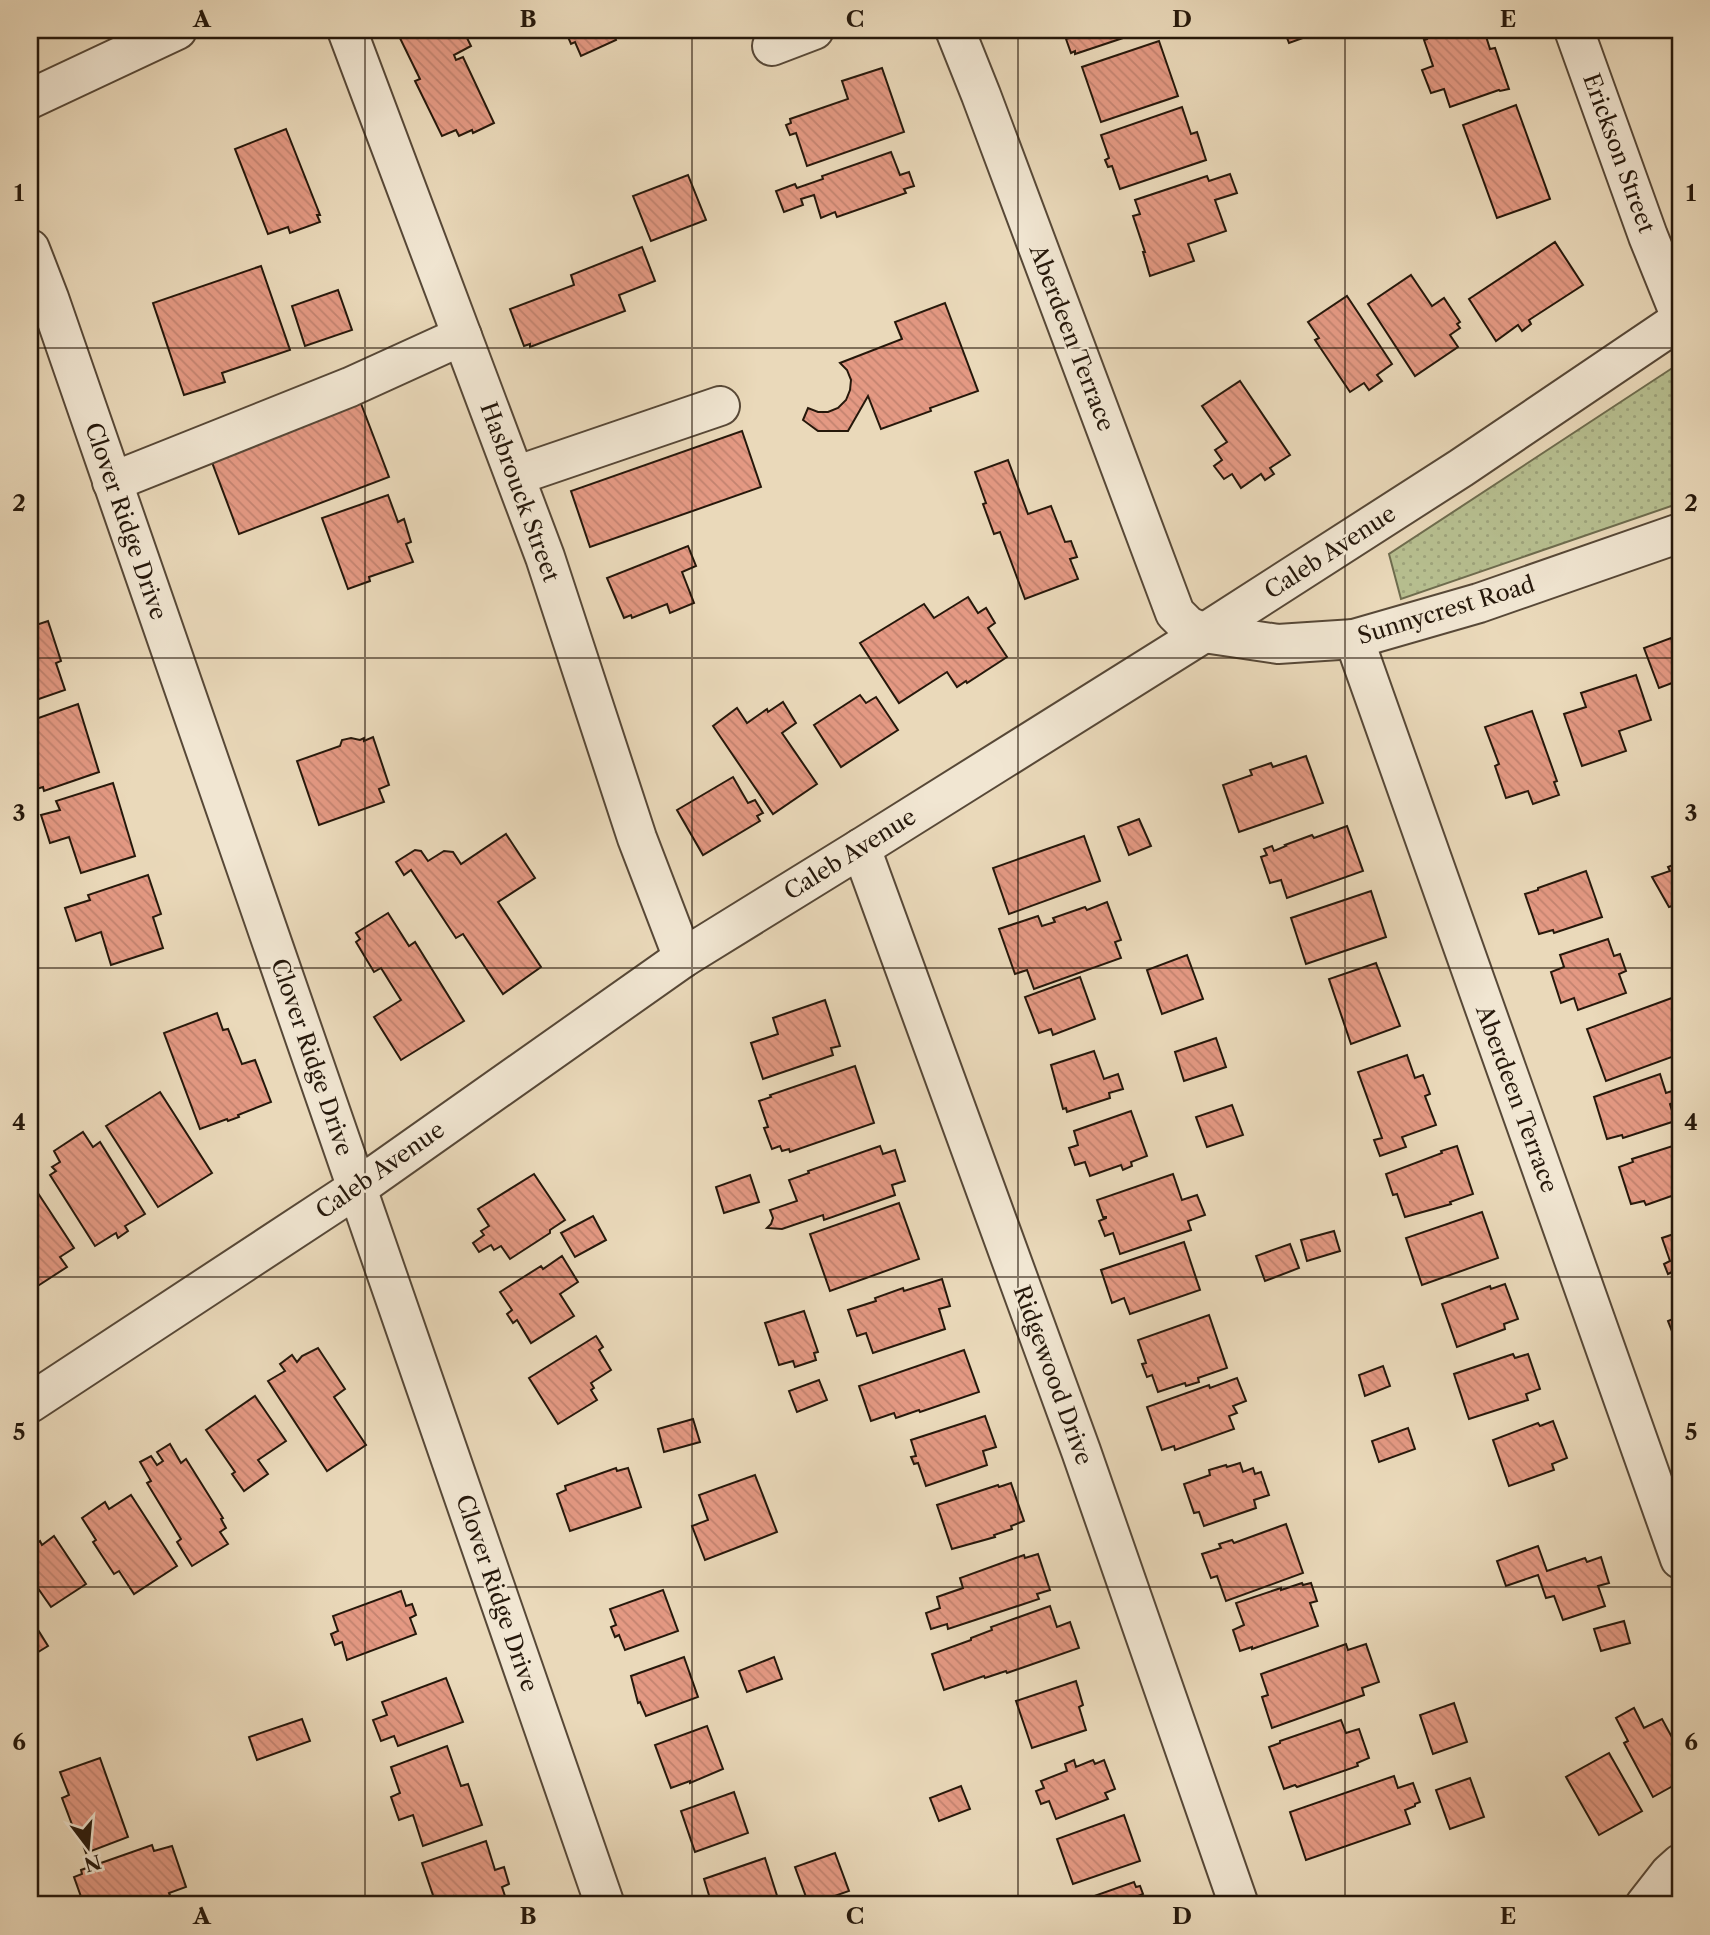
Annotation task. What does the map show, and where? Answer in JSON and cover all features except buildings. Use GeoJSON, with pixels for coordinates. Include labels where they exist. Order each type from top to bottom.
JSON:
{"type":"FeatureCollection","features":[{"type":"Feature","properties":{"kind":"street"},"geometry":{"type":"LineString","coordinates":[[30,99],[177,30]]}},
{"type":"Feature","properties":{"kind":"street","name":"Hasbrouck Street"},"geometry":{"type":"LineString","coordinates":[[347,30],[545,557],[637,838],[682,958]]}},
{"type":"Feature","properties":{"kind":"street"},"geometry":{"type":"LineString","coordinates":[[772,46],[814,30]]}},
{"type":"Feature","properties":{"kind":"street","name":"Aberdeen Terrace"},"geometry":{"type":"LineString","coordinates":[[955,30],[1175,613],[1188,626],[1204,633]]}},
{"type":"Feature","properties":{"kind":"street","name":"Erickson Street"},"geometry":{"type":"LineString","coordinates":[[1574,30],[1680,317]]}},
{"type":"Feature","properties":{"kind":"street","name":"Clover Ridge Drive"},"geometry":{"type":"LineString","coordinates":[[30,248],[605,1905]]}},
{"type":"Feature","properties":{"kind":"street","name":"Caleb Avenue"},"geometry":{"type":"LineString","coordinates":[[30,1403],[357,1188],[682,958],[1204,633],[1461,468],[1680,317]]}},
{"type":"Feature","properties":{"kind":"street"},"geometry":{"type":"LineString","coordinates":[[112,482],[350,387],[462,336]]}},
{"type":"Feature","properties":{"kind":"street"},"geometry":{"type":"LineString","coordinates":[[515,477],[720,405]]}},
{"type":"Feature","properties":{"kind":"street","name":"Sunnycrest Road"},"geometry":{"type":"LineString","coordinates":[[1204,633],[1278,644],[1354,639],[1479,603],[1680,533]]}},
{"type":"Feature","properties":{"kind":"street","name":"Aberdeen Terrace"},"geometry":{"type":"LineString","coordinates":[[1354,639],[1680,1559]]}},
{"type":"Feature","properties":{"kind":"street","name":"Ridgewood Drive"},"geometry":{"type":"LineString","coordinates":[[861,848],[1081,1451],[1239,1905]]}},
{"type":"Feature","properties":{"kind":"street"},"geometry":{"type":"LineString","coordinates":[[1645,1905],[1680,1864]]}},
{"type":"Feature","properties":{"kind":"green space"},"geometry":{"type":"Polygon","coordinates":[[[1680,363],[1680,503],[1401,599],[1389,554],[1680,363]]]}}]}
